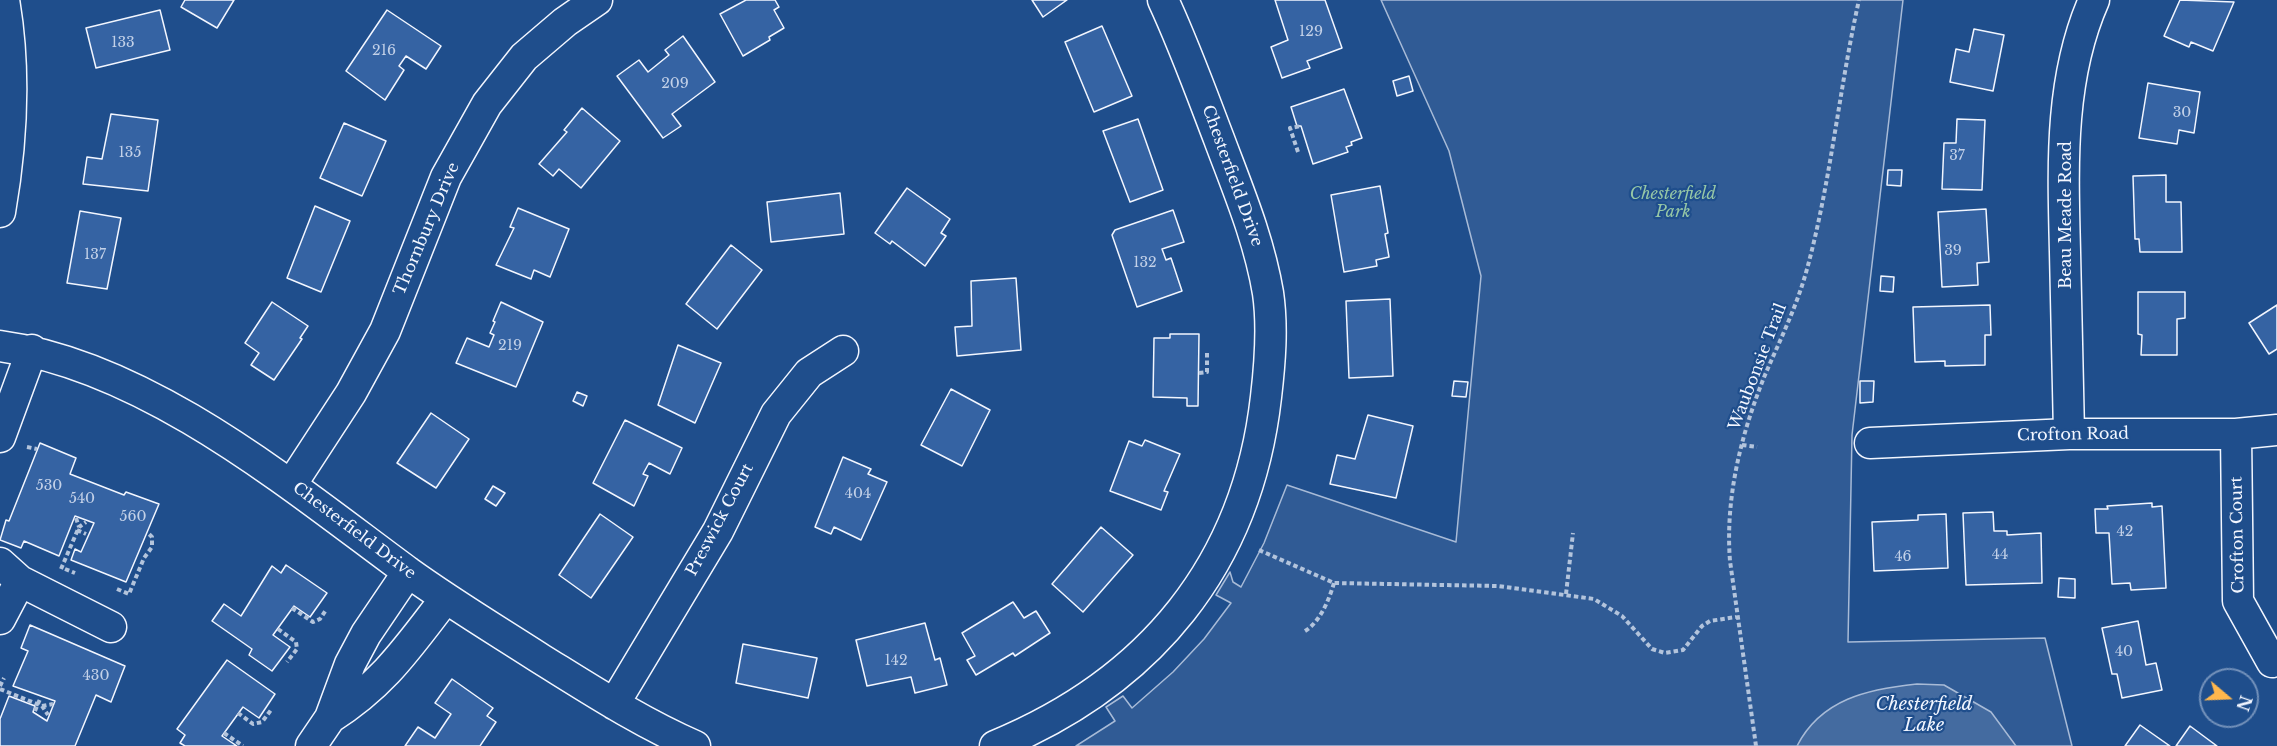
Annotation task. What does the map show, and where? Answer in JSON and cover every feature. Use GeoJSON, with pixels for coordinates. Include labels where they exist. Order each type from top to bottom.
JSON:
{"type":"FeatureCollection","features":[{"type":"Feature","properties":{"kind":"street"},"geometry":{"type":"LineString","coordinates":[[0,213],[10,159],[11,95],[4,0]]}},
{"type":"Feature","properties":{"kind":"street","name":"Thornbury Drive"},"geometry":{"type":"LineString","coordinates":[[291,484],[351,393],[385,331],[446,177],[487,104],[524,57],[597,0]]}},
{"type":"Feature","properties":{"kind":"street","name":"Chesterfield Drive"},"geometry":{"type":"LineString","coordinates":[[995,746],[1066,712],[1087,699],[1137,660],[1170,625],[1205,576],[1243,506],[1262,434],[1270,361],[1268,296],[1257,237],[1163,0]]}},
{"type":"Feature","properties":{"kind":"street","name":"Beau Meade Road"},"geometry":{"type":"LineString","coordinates":[[2069,434],[2064,205],[2066,104],[2073,62],[2094,0]]}},
{"type":"Feature","properties":{"kind":"street","name":"Chesterfield Drive"},"geometry":{"type":"LineString","coordinates":[[0,346],[32,350],[103,377],[183,414],[291,484],[446,598],[614,704],[648,724],[694,746]]}},
{"type":"Feature","properties":{"kind":"street"},"geometry":{"type":"LineString","coordinates":[[13,444],[32,350]]}},
{"type":"Feature","properties":{"kind":"street","name":"Preswick Court"},"geometry":{"type":"LineString","coordinates":[[614,704],[718,531],[776,414],[809,373],[843,351]]}},
{"type":"Feature","properties":{"kind":"street","name":"Crofton Road"},"geometry":{"type":"LineString","coordinates":[[1870,443],[2069,434],[2236,434],[2277,430]]}},
{"type":"Feature","properties":{"kind":"street","name":"Crofton Court"},"geometry":{"type":"LineString","coordinates":[[2236,434],[2238,601],[2272,663]]}},
{"type":"Feature","properties":{"kind":"street"},"geometry":{"type":"LineString","coordinates":[[0,619],[10,572],[111,627]]}},
{"type":"Feature","properties":{"kind":"street"},"geometry":{"type":"LineString","coordinates":[[311,746],[330,718],[350,664],[366,634],[408,572]]}},
{"type":"Feature","properties":{"kind":"street"},"geometry":{"type":"LineString","coordinates":[[330,718],[359,700],[384,677],[446,598]]}},
{"type":"Feature","properties":{"kind":"path","name":"Waubonsie Trail"},"geometry":{"type":"LineString","coordinates":[[1756,746],[1736,616],[1728,536],[1730,500],[1752,410],[1792,313],[1806,270],[1820,214],[1847,51],[1859,0]]}},
{"type":"Feature","properties":{"kind":"path"},"geometry":{"type":"LineString","coordinates":[[1298,152],[1290,128],[1301,126]]}},
{"type":"Feature","properties":{"kind":"path"},"geometry":{"type":"LineString","coordinates":[[1199,373],[1207,372],[1207,350]]}},
{"type":"Feature","properties":{"kind":"path"},"geometry":{"type":"LineString","coordinates":[[13,444],[27,445],[37,449]]}},
{"type":"Feature","properties":{"kind":"path"},"geometry":{"type":"LineString","coordinates":[[1742,446],[1756,447]]}},
{"type":"Feature","properties":{"kind":"path"},"geometry":{"type":"LineString","coordinates":[[59,574],[70,553],[78,528],[76,518]]}},
{"type":"Feature","properties":{"kind":"path"},"geometry":{"type":"LineString","coordinates":[[78,528],[86,522]]}},
{"type":"Feature","properties":{"kind":"path"},"geometry":{"type":"LineString","coordinates":[[78,528],[86,534]]}},
{"type":"Feature","properties":{"kind":"path"},"geometry":{"type":"LineString","coordinates":[[117,589],[129,594],[145,555],[152,547],[152,537],[148,533]]}},
{"type":"Feature","properties":{"kind":"path"},"geometry":{"type":"LineString","coordinates":[[1566,594],[1573,533]]}},
{"type":"Feature","properties":{"kind":"path"},"geometry":{"type":"LineString","coordinates":[[1258,550],[1334,583],[1498,586],[1594,599],[1622,616],[1652,649],[1665,653],[1683,650],[1702,626],[1710,621],[1736,616]]}},
{"type":"Feature","properties":{"kind":"path"},"geometry":{"type":"LineString","coordinates":[[1305,631],[1311,627],[1322,612],[1334,583]]}},
{"type":"Feature","properties":{"kind":"path"},"geometry":{"type":"LineString","coordinates":[[292,608],[313,622],[320,619],[326,610]]}},
{"type":"Feature","properties":{"kind":"path"},"geometry":{"type":"LineString","coordinates":[[278,629],[296,642],[297,649],[287,662]]}},
{"type":"Feature","properties":{"kind":"path"},"geometry":{"type":"LineString","coordinates":[[4,678],[0,687],[40,703],[53,704]]}},
{"type":"Feature","properties":{"kind":"path"},"geometry":{"type":"LineString","coordinates":[[35,711],[40,703]]}},
{"type":"Feature","properties":{"kind":"path"},"geometry":{"type":"LineString","coordinates":[[40,703],[48,715]]}},
{"type":"Feature","properties":{"kind":"path"},"geometry":{"type":"LineString","coordinates":[[238,713],[253,724],[262,722],[271,710]]}},
{"type":"Feature","properties":{"kind":"path"},"geometry":{"type":"LineString","coordinates":[[224,733],[243,746]]}},
{"type":"Feature","properties":{"kind":"shaded area","name":"Chesterfield Park"},"geometry":{"type":"Polygon","coordinates":[[[1381,0],[1903,0],[1852,435],[1848,642],[2045,638],[2072,746],[1076,746],[1115,721],[1106,707],[1123,696],[1132,708],[1173,672],[1204,639],[1231,603],[1216,595],[1230,572],[1233,582],[1241,587],[1264,543],[1287,485],[1456,542],[1481,276],[1449,151],[1381,0]]]}},
{"type":"Feature","properties":{"kind":"water","name":"Chesterfield Lake"},"geometry":{"type":"Polygon","coordinates":[[[1917,684],[1944,685],[1991,712],[2016,746],[1797,746],[1819,717],[1848,699],[1881,689],[1917,684]]]}},
{"type":"Feature","properties":{"kind":"building"},"geometry":{"type":"Polygon","coordinates":[[[185,0],[234,0],[217,28],[181,7],[185,0]]]}},
{"type":"Feature","properties":{"kind":"building"},"geometry":{"type":"Polygon","coordinates":[[[746,0],[775,0],[779,7],[774,10],[784,28],[769,37],[770,40],[743,56],[720,14],[746,0]]]}},
{"type":"Feature","properties":{"kind":"building"},"geometry":{"type":"Polygon","coordinates":[[[1032,0],[1067,0],[1043,17],[1032,0]]]}},
{"type":"Feature","properties":{"kind":"building"},"geometry":{"type":"Polygon","coordinates":[[[1275,0],[1325,0],[1342,48],[1307,61],[1310,68],[1282,78],[1271,47],[1288,40],[1275,0]]]}},
{"type":"Feature","properties":{"kind":"building"},"geometry":{"type":"Polygon","coordinates":[[[2180,0],[2234,2],[2213,51],[2191,42],[2189,47],[2164,36],[2180,0]]]}},
{"type":"Feature","properties":{"kind":"building"},"geometry":{"type":"Polygon","coordinates":[[[160,10],[170,50],[96,68],[86,28],[160,10]]]}},
{"type":"Feature","properties":{"kind":"building"},"geometry":{"type":"Polygon","coordinates":[[[387,10],[441,46],[426,69],[406,56],[399,66],[404,70],[385,100],[346,71],[387,10]]]}},
{"type":"Feature","properties":{"kind":"building"},"geometry":{"type":"Polygon","coordinates":[[[1102,26],[1132,96],[1094,112],[1065,42],[1102,26]]]}},
{"type":"Feature","properties":{"kind":"building"},"geometry":{"type":"Polygon","coordinates":[[[1974,29],[2004,35],[1993,91],[1950,82],[1956,49],[1969,52],[1974,29]]]}},
{"type":"Feature","properties":{"kind":"building"},"geometry":{"type":"Polygon","coordinates":[[[683,36],[715,82],[672,114],[681,126],[663,138],[617,76],[639,60],[648,72],[669,55],[665,50],[683,36]]]}},
{"type":"Feature","properties":{"kind":"building"},"geometry":{"type":"Polygon","coordinates":[[[1409,76],[1413,91],[1397,96],[1393,81],[1409,76]]]}},
{"type":"Feature","properties":{"kind":"building"},"geometry":{"type":"Polygon","coordinates":[[[2148,83],[2200,92],[2194,133],[2179,130],[2177,144],[2139,138],[2148,83]]]}},
{"type":"Feature","properties":{"kind":"building"},"geometry":{"type":"Polygon","coordinates":[[[1344,89],[1362,138],[1351,142],[1352,145],[1346,147],[1348,152],[1313,164],[1301,126],[1297,126],[1291,107],[1344,89]]]}},
{"type":"Feature","properties":{"kind":"building"},"geometry":{"type":"Polygon","coordinates":[[[582,108],[620,141],[581,188],[559,169],[553,176],[539,164],[567,132],[564,130],[582,108]]]}},
{"type":"Feature","properties":{"kind":"building"},"geometry":{"type":"Polygon","coordinates":[[[111,114],[158,120],[148,191],[83,184],[87,157],[102,159],[111,114]]]}},
{"type":"Feature","properties":{"kind":"building"},"geometry":{"type":"Polygon","coordinates":[[[1138,119],[1163,190],[1130,202],[1103,131],[1138,119]]]}},
{"type":"Feature","properties":{"kind":"building"},"geometry":{"type":"Polygon","coordinates":[[[1957,119],[1985,120],[1982,190],[1942,189],[1944,143],[1956,143],[1957,119]]]}},
{"type":"Feature","properties":{"kind":"building"},"geometry":{"type":"Polygon","coordinates":[[[344,123],[386,141],[362,196],[320,178],[344,123]]]}},
{"type":"Feature","properties":{"kind":"building"},"geometry":{"type":"Polygon","coordinates":[[[1888,170],[1902,170],[1901,186],[1887,185],[1888,170]]]}},
{"type":"Feature","properties":{"kind":"building"},"geometry":{"type":"Polygon","coordinates":[[[2166,175],[2166,202],[2181,202],[2182,252],[2140,252],[2139,239],[2135,239],[2133,176],[2166,175]]]}},
{"type":"Feature","properties":{"kind":"building"},"geometry":{"type":"Polygon","coordinates":[[[1380,186],[1388,233],[1385,234],[1389,257],[1376,260],[1377,266],[1344,272],[1331,195],[1380,186]]]}},
{"type":"Feature","properties":{"kind":"building"},"geometry":{"type":"Polygon","coordinates":[[[907,188],[950,219],[941,233],[946,236],[925,266],[892,241],[890,244],[875,233],[907,188]]]}},
{"type":"Feature","properties":{"kind":"building"},"geometry":{"type":"Polygon","coordinates":[[[840,193],[844,234],[771,242],[767,202],[840,193]]]}},
{"type":"Feature","properties":{"kind":"building"},"geometry":{"type":"Polygon","coordinates":[[[315,206],[350,221],[321,292],[287,278],[315,206]]]}},
{"type":"Feature","properties":{"kind":"building"},"geometry":{"type":"Polygon","coordinates":[[[518,208],[569,229],[550,277],[534,270],[531,279],[496,265],[514,228],[510,227],[518,208]]]}},
{"type":"Feature","properties":{"kind":"building"},"geometry":{"type":"Polygon","coordinates":[[[1986,209],[1989,262],[1977,263],[1978,285],[1942,287],[1938,212],[1986,209]]]}},
{"type":"Feature","properties":{"kind":"building"},"geometry":{"type":"Polygon","coordinates":[[[1173,210],[1184,242],[1162,249],[1166,260],[1171,258],[1182,291],[1137,307],[1112,235],[1115,230],[1173,210]]]}},
{"type":"Feature","properties":{"kind":"building"},"geometry":{"type":"Polygon","coordinates":[[[80,211],[121,218],[107,289],[67,283],[80,211]]]}},
{"type":"Feature","properties":{"kind":"building"},"geometry":{"type":"Polygon","coordinates":[[[731,245],[762,270],[717,329],[686,304],[731,245]]]}},
{"type":"Feature","properties":{"kind":"building"},"geometry":{"type":"Polygon","coordinates":[[[1881,276],[1894,277],[1893,292],[1880,291],[1881,276]]]}},
{"type":"Feature","properties":{"kind":"building"},"geometry":{"type":"Polygon","coordinates":[[[1016,278],[1021,350],[957,356],[955,327],[972,326],[971,281],[1016,278]]]}},
{"type":"Feature","properties":{"kind":"building"},"geometry":{"type":"Polygon","coordinates":[[[2138,292],[2185,292],[2185,318],[2177,319],[2177,355],[2141,355],[2142,335],[2138,334],[2138,292]]]}},
{"type":"Feature","properties":{"kind":"building"},"geometry":{"type":"Polygon","coordinates":[[[1390,299],[1393,376],[1349,378],[1346,301],[1390,299]]]}},
{"type":"Feature","properties":{"kind":"building"},"geometry":{"type":"Polygon","coordinates":[[[272,302],[308,326],[300,338],[302,339],[274,380],[251,365],[259,353],[245,343],[272,302]]]}},
{"type":"Feature","properties":{"kind":"building"},"geometry":{"type":"Polygon","coordinates":[[[501,302],[543,322],[516,387],[456,363],[467,338],[489,347],[494,335],[490,333],[495,322],[493,321],[501,302]]]}},
{"type":"Feature","properties":{"kind":"building"},"geometry":{"type":"Polygon","coordinates":[[[1990,305],[1991,335],[1985,335],[1985,365],[1945,366],[1945,361],[1915,362],[1913,307],[1990,305]]]}},
{"type":"Feature","properties":{"kind":"building"},"geometry":{"type":"Polygon","coordinates":[[[2277,305],[2277,349],[2269,354],[2249,323],[2277,305]]]}},
{"type":"Feature","properties":{"kind":"building"},"geometry":{"type":"Polygon","coordinates":[[[1170,334],[1199,334],[1198,406],[1187,406],[1187,398],[1153,397],[1154,338],[1170,338],[1170,334]]]}},
{"type":"Feature","properties":{"kind":"building"},"geometry":{"type":"Polygon","coordinates":[[[678,345],[721,363],[695,423],[658,405],[678,345]]]}},
{"type":"Feature","properties":{"kind":"building"},"geometry":{"type":"Polygon","coordinates":[[[1454,381],[1468,382],[1466,397],[1452,396],[1454,381]]]}},
{"type":"Feature","properties":{"kind":"building"},"geometry":{"type":"Polygon","coordinates":[[[1860,381],[1874,381],[1873,402],[1860,403],[1860,381]]]}},
{"type":"Feature","properties":{"kind":"building"},"geometry":{"type":"Polygon","coordinates":[[[951,389],[990,410],[962,466],[921,445],[951,389]]]}},
{"type":"Feature","properties":{"kind":"building"},"geometry":{"type":"Polygon","coordinates":[[[577,392],[587,396],[583,406],[573,401],[577,392]]]}},
{"type":"Feature","properties":{"kind":"building"},"geometry":{"type":"Polygon","coordinates":[[[431,413],[469,439],[436,488],[397,463],[431,413]]]}},
{"type":"Feature","properties":{"kind":"building"},"geometry":{"type":"Polygon","coordinates":[[[1368,415],[1413,426],[1396,498],[1330,484],[1337,455],[1355,459],[1368,415]]]}},
{"type":"Feature","properties":{"kind":"building"},"geometry":{"type":"Polygon","coordinates":[[[625,420],[682,448],[670,474],[649,463],[643,474],[648,476],[634,506],[593,483],[625,420]]]}},
{"type":"Feature","properties":{"kind":"building"},"geometry":{"type":"Polygon","coordinates":[[[1145,440],[1180,454],[1164,491],[1168,492],[1161,510],[1110,491],[1129,441],[1142,446],[1145,440]]]}},
{"type":"Feature","properties":{"kind":"building"},"geometry":{"type":"Polygon","coordinates":[[[40,443],[76,458],[70,474],[124,495],[126,492],[159,504],[126,582],[71,560],[75,549],[81,552],[94,523],[75,516],[59,556],[24,541],[21,548],[0,540],[6,520],[9,521],[40,443]]]}},
{"type":"Feature","properties":{"kind":"building"},"geometry":{"type":"Polygon","coordinates":[[[843,457],[871,469],[868,474],[887,482],[861,540],[834,527],[831,534],[815,527],[843,457]]]}},
{"type":"Feature","properties":{"kind":"building"},"geometry":{"type":"Polygon","coordinates":[[[493,486],[505,493],[496,506],[485,499],[493,486]]]}},
{"type":"Feature","properties":{"kind":"building"},"geometry":{"type":"Polygon","coordinates":[[[2152,503],[2152,507],[2162,506],[2166,588],[2131,590],[2130,583],[2112,584],[2109,533],[2096,533],[2095,509],[2152,503]]]}},
{"type":"Feature","properties":{"kind":"building"},"geometry":{"type":"Polygon","coordinates":[[[1993,512],[1994,531],[2007,531],[2007,535],[2041,533],[2042,583],[1966,585],[1963,513],[1993,512]]]}},
{"type":"Feature","properties":{"kind":"building"},"geometry":{"type":"Polygon","coordinates":[[[600,514],[633,537],[591,598],[559,575],[600,514]]]}},
{"type":"Feature","properties":{"kind":"building"},"geometry":{"type":"Polygon","coordinates":[[[1946,514],[1948,568],[1874,571],[1872,522],[1918,520],[1918,515],[1946,514]]]}},
{"type":"Feature","properties":{"kind":"building"},"geometry":{"type":"Polygon","coordinates":[[[1101,527],[1133,555],[1083,612],[1052,584],[1101,527]]]}},
{"type":"Feature","properties":{"kind":"building"},"geometry":{"type":"Polygon","coordinates":[[[286,565],[327,593],[310,617],[294,606],[273,635],[290,647],[272,671],[249,655],[252,649],[212,621],[224,604],[241,616],[272,566],[281,573],[286,565]]]}},
{"type":"Feature","properties":{"kind":"building"},"geometry":{"type":"Polygon","coordinates":[[[2059,578],[2075,579],[2075,598],[2058,597],[2059,578]]]}},
{"type":"Feature","properties":{"kind":"building"},"geometry":{"type":"Polygon","coordinates":[[[1013,602],[1024,618],[1036,611],[1050,633],[1015,656],[1013,653],[976,675],[967,660],[975,656],[962,633],[1013,602]]]}},
{"type":"Feature","properties":{"kind":"building"},"geometry":{"type":"Polygon","coordinates":[[[2138,621],[2146,665],[2156,663],[2162,690],[2122,698],[2117,674],[2112,674],[2102,628],[2138,621]]]}},
{"type":"Feature","properties":{"kind":"building"},"geometry":{"type":"Polygon","coordinates":[[[925,623],[935,660],[940,658],[947,685],[915,693],[911,677],[867,686],[856,640],[925,623]]]}},
{"type":"Feature","properties":{"kind":"building"},"geometry":{"type":"Polygon","coordinates":[[[30,625],[125,666],[111,702],[96,695],[75,746],[0,746],[0,719],[9,696],[35,706],[33,712],[47,721],[55,701],[13,686],[28,651],[21,648],[30,625]]]}},
{"type":"Feature","properties":{"kind":"building"},"geometry":{"type":"Polygon","coordinates":[[[743,644],[817,658],[808,698],[736,683],[743,644]]]}},
{"type":"Feature","properties":{"kind":"building"},"geometry":{"type":"Polygon","coordinates":[[[227,660],[275,694],[259,718],[243,707],[222,736],[237,746],[185,746],[180,743],[185,735],[177,729],[227,660]]]}},
{"type":"Feature","properties":{"kind":"building"},"geometry":{"type":"Polygon","coordinates":[[[452,679],[493,708],[487,716],[496,722],[480,746],[405,746],[418,727],[435,738],[451,714],[435,703],[452,679]]]}},
{"type":"Feature","properties":{"kind":"building"},"geometry":{"type":"Polygon","coordinates":[[[2140,725],[2170,746],[2125,746],[2140,725]]]}},
{"type":"Feature","properties":{"kind":"building"},"geometry":{"type":"Polygon","coordinates":[[[2190,726],[2217,746],[2176,746],[2190,726]]]}}]}
